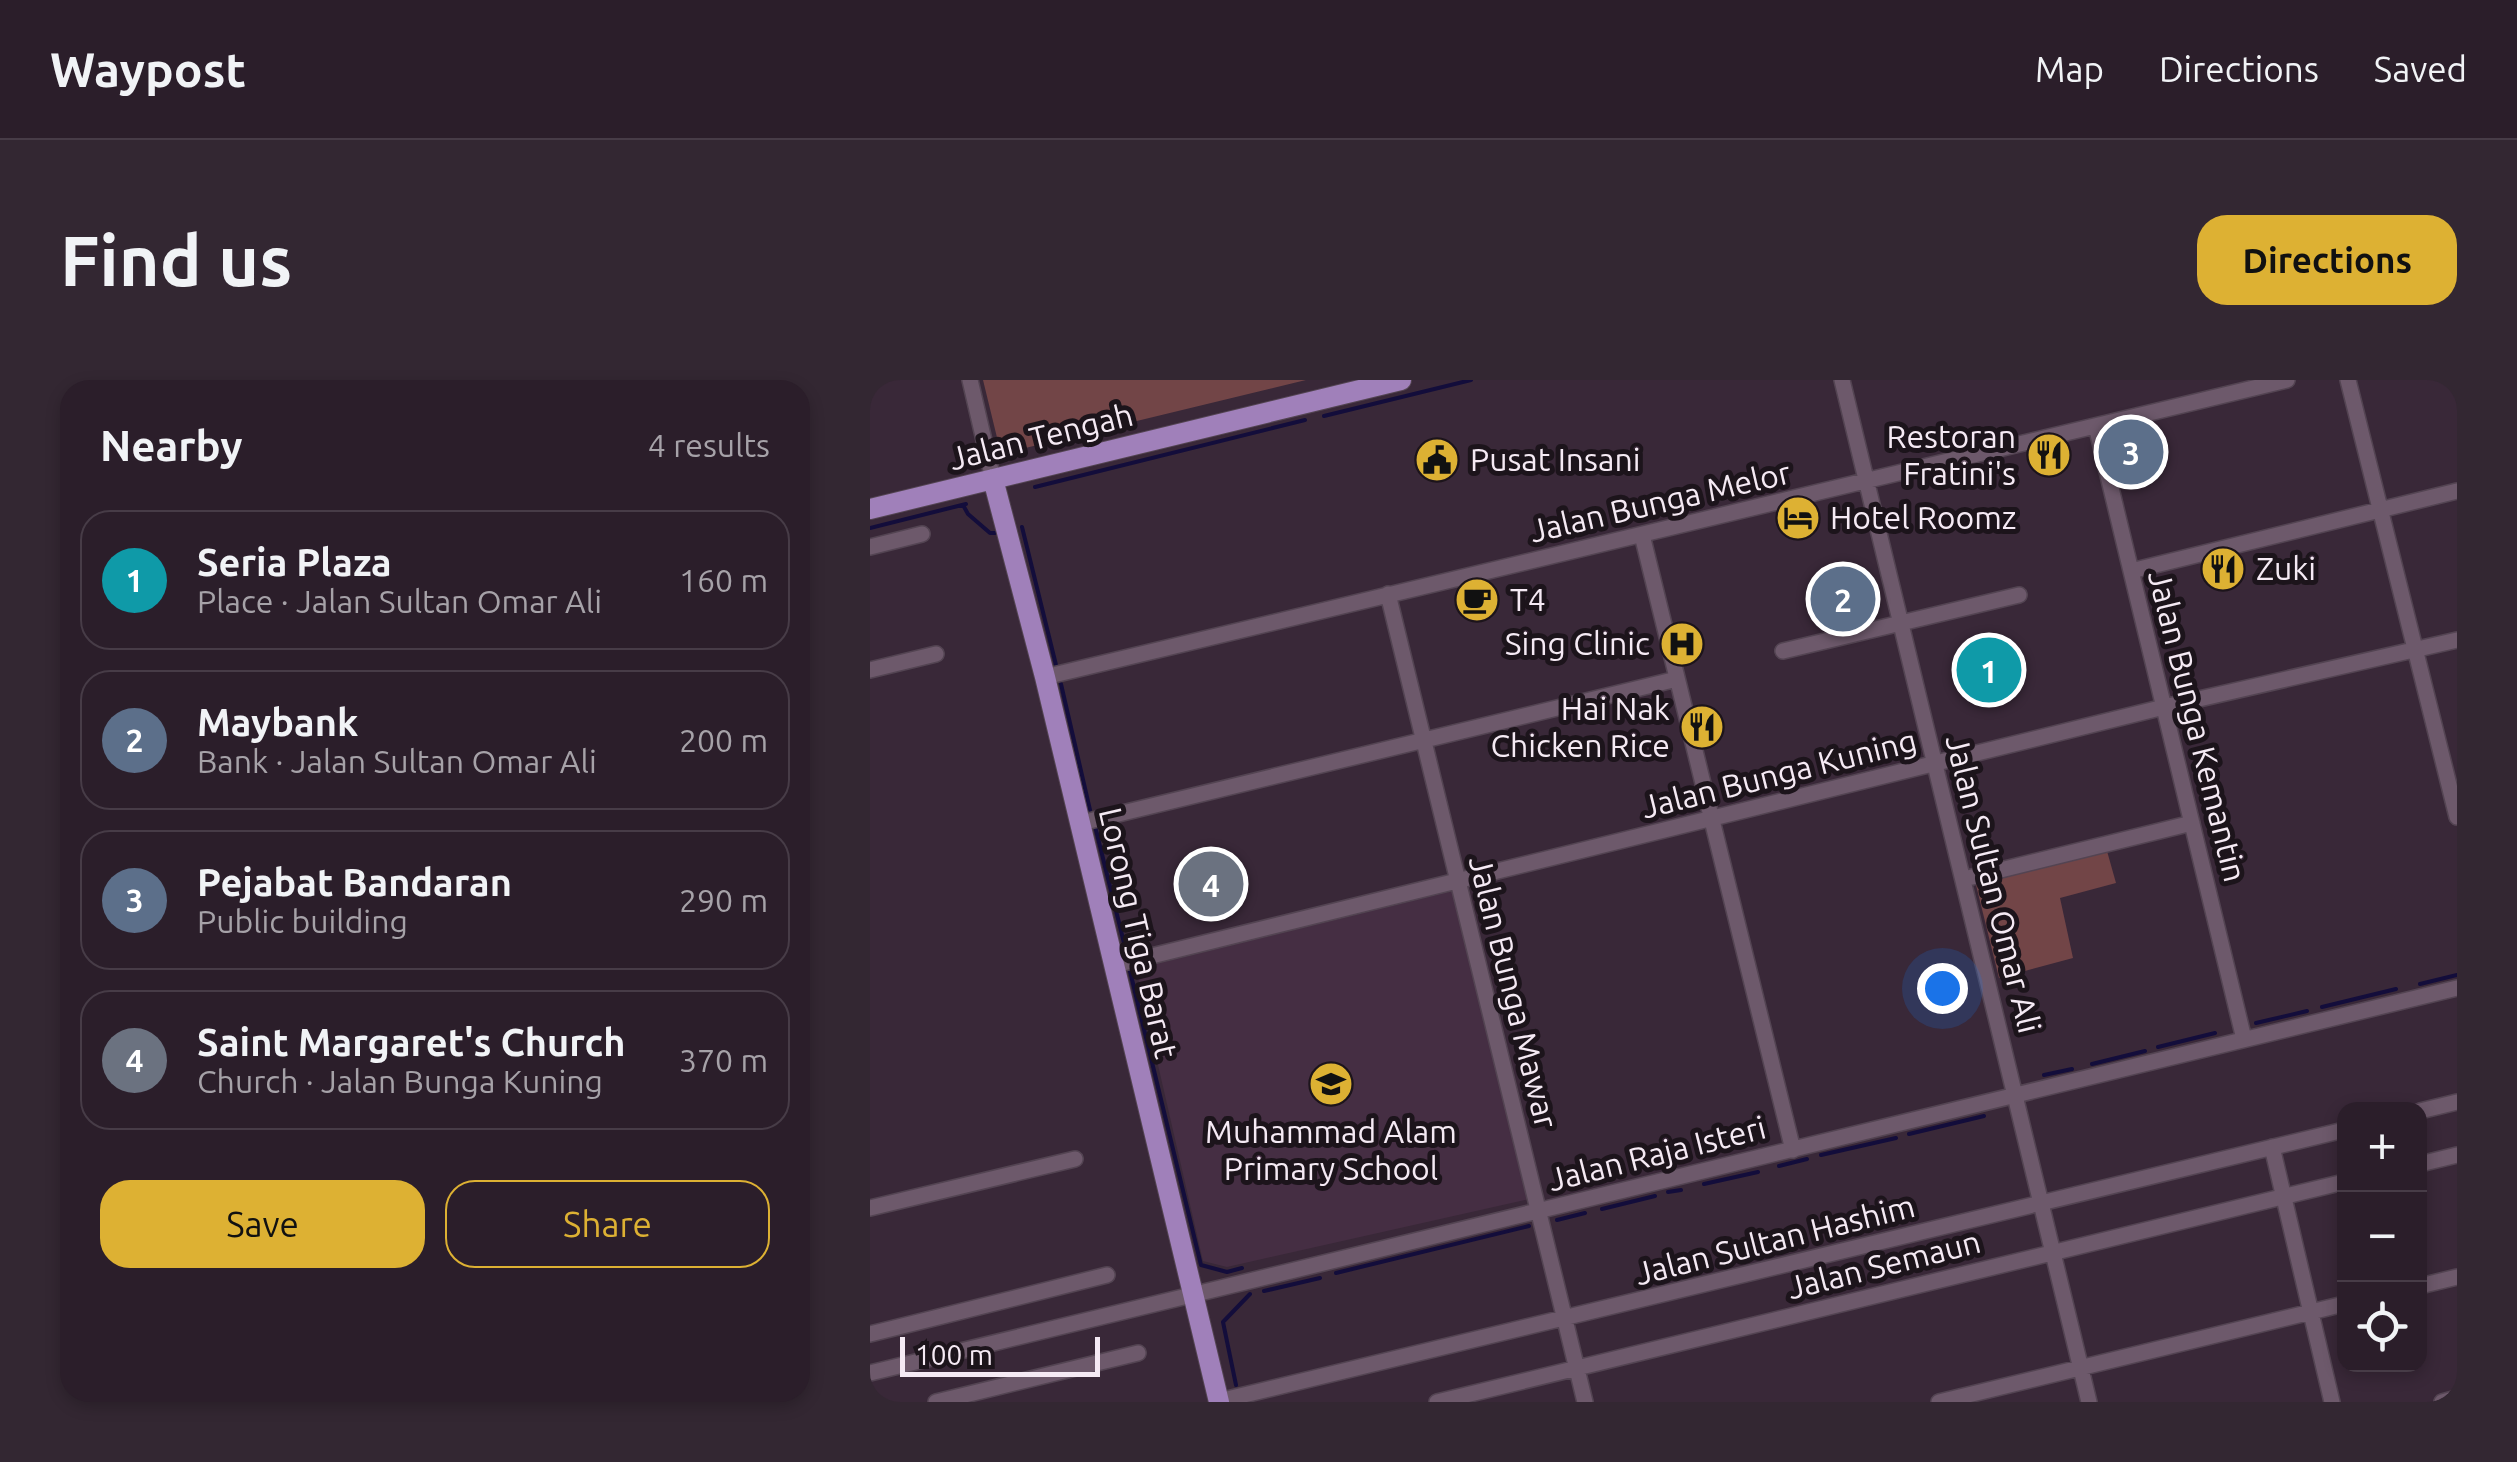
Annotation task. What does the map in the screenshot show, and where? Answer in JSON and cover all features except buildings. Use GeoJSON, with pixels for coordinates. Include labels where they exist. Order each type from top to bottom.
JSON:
{"type":"FeatureCollection","features":[{"type":"Feature","properties":{"kind":"main road","name":"Jalan Tengah"},"geometry":{"type":"LineString","coordinates":[[870,509],[1401,380]]}},
{"type":"Feature","properties":{"kind":"main road","name":"Lorong Tiga Barat"},"geometry":{"type":"LineString","coordinates":[[994,479],[1081,822],[1219,1402]]}},
{"type":"Feature","properties":{"kind":"street"},"geometry":{"type":"LineString","coordinates":[[970,380],[994,479]]}},
{"type":"Feature","properties":{"kind":"street","name":"Jalan Sultan Omar Ali"},"geometry":{"type":"LineString","coordinates":[[1842,380],[2090,1402]]}},
{"type":"Feature","properties":{"kind":"street","name":"Jalan Bunga Melor"},"geometry":{"type":"LineString","coordinates":[[1045,677],[2287,380]]}},
{"type":"Feature","properties":{"kind":"street"},"geometry":{"type":"LineString","coordinates":[[2348,380],[2457,818]]}},
{"type":"Feature","properties":{"kind":"street","name":"Jalan Bunga Kemantin"},"geometry":{"type":"LineString","coordinates":[[2096,426],[2244,1039]]}},
{"type":"Feature","properties":{"kind":"street"},"geometry":{"type":"LineString","coordinates":[[2130,570],[2457,491]]}},
{"type":"Feature","properties":{"kind":"street"},"geometry":{"type":"LineString","coordinates":[[870,546],[922,534]]}},
{"type":"Feature","properties":{"kind":"street"},"geometry":{"type":"LineString","coordinates":[[1642,535],[1793,1150]]}},
{"type":"Feature","properties":{"kind":"street","name":"Jalan Bunga Mawar"},"geometry":{"type":"LineString","coordinates":[[1388,594],[1585,1402]]}},
{"type":"Feature","properties":{"kind":"street"},"geometry":{"type":"LineString","coordinates":[[1783,651],[2019,594]]}},
{"type":"Feature","properties":{"kind":"street","name":"Jalan Bunga Kuning"},"geometry":{"type":"LineString","coordinates":[[1114,965],[2457,640]]}},
{"type":"Feature","properties":{"kind":"street"},"geometry":{"type":"LineString","coordinates":[[870,670],[936,654]]}},
{"type":"Feature","properties":{"kind":"street"},"geometry":{"type":"LineString","coordinates":[[1081,822],[1677,679]]}},
{"type":"Feature","properties":{"kind":"street"},"geometry":{"type":"LineString","coordinates":[[1964,879],[2192,823]]}},
{"type":"Feature","properties":{"kind":"street","name":"Jalan Raja Isteri"},"geometry":{"type":"LineString","coordinates":[[870,1374],[2457,988]]}},
{"type":"Feature","properties":{"kind":"street"},"geometry":{"type":"LineString","coordinates":[[2427,1109],[2457,1102]]}},
{"type":"Feature","properties":{"kind":"street","name":"Jalan Sultan Hashim"},"geometry":{"type":"LineString","coordinates":[[1219,1402],[2337,1132]]}},
{"type":"Feature","properties":{"kind":"street"},"geometry":{"type":"LineString","coordinates":[[2272,1147],[2332,1402]]}},
{"type":"Feature","properties":{"kind":"street"},"geometry":{"type":"LineString","coordinates":[[2427,1162],[2457,1155]]}},
{"type":"Feature","properties":{"kind":"street"},"geometry":{"type":"LineString","coordinates":[[870,1208],[1075,1159]]}},
{"type":"Feature","properties":{"kind":"street","name":"Jalan Semaun"},"geometry":{"type":"LineString","coordinates":[[1437,1402],[2337,1184]]}},
{"type":"Feature","properties":{"kind":"street"},"geometry":{"type":"LineString","coordinates":[[870,1334],[1107,1275]]}},
{"type":"Feature","properties":{"kind":"street"},"geometry":{"type":"LineString","coordinates":[[2427,1284],[2457,1277]]}},
{"type":"Feature","properties":{"kind":"street"},"geometry":{"type":"LineString","coordinates":[[1939,1402],[2337,1306]]}},
{"type":"Feature","properties":{"kind":"street"},"geometry":{"type":"LineString","coordinates":[[936,1402],[1138,1353]]}},
{"type":"Feature","properties":{"kind":"street"},"geometry":{"type":"LineString","coordinates":[[2442,1402],[2457,1398]]}},
{"type":"Feature","properties":{"kind":"shaded area"},"geometry":{"type":"Polygon","coordinates":[[[983,380],[1306,380],[1001,454],[983,380]]]}},
{"type":"Feature","properties":{"kind":"shaded area"},"geometry":{"type":"Polygon","coordinates":[[[2107,851],[2116,883],[2060,898],[2073,958],[1999,978],[1976,885],[2107,851]]]}},
{"type":"Feature","properties":{"kind":"shaded area","name":"Muhammad Alam Primary School"},"geometry":{"type":"Polygon","coordinates":[[[1453,891],[1529,1199],[1227,1267],[1203,1261],[1136,969],[1453,891]]]}},
{"type":"Feature","properties":{"kind":"waterway"},"geometry":{"type":"LineString","coordinates":[[1324,416],[1471,380]]}},
{"type":"Feature","properties":{"kind":"waterway"},"geometry":{"type":"LineString","coordinates":[[1035,487],[1305,420]]}},
{"type":"Feature","properties":{"kind":"waterway"},"geometry":{"type":"LineString","coordinates":[[870,528],[966,504]]}},
{"type":"Feature","properties":{"kind":"waterway"},"geometry":{"type":"LineString","coordinates":[[963,505],[968,514],[995,533]]}},
{"type":"Feature","properties":{"kind":"waterway"},"geometry":{"type":"LineString","coordinates":[[1022,527],[1056,665]]}},
{"type":"Feature","properties":{"kind":"waterway"},"geometry":{"type":"LineString","coordinates":[[1061,684],[1090,810]]}},
{"type":"Feature","properties":{"kind":"waterway"},"geometry":{"type":"LineString","coordinates":[[1095,826],[1127,955]]}},
{"type":"Feature","properties":{"kind":"waterway"},"geometry":{"type":"LineString","coordinates":[[1129,967],[1201,1265],[1227,1272],[1242,1268]]}},
{"type":"Feature","properties":{"kind":"waterway"},"geometry":{"type":"LineString","coordinates":[[2420,984],[2457,975]]}},
{"type":"Feature","properties":{"kind":"waterway"},"geometry":{"type":"LineString","coordinates":[[2322,1007],[2396,989]]}},
{"type":"Feature","properties":{"kind":"waterway"},"geometry":{"type":"LineString","coordinates":[[2256,1023],[2307,1011]]}},
{"type":"Feature","properties":{"kind":"waterway"},"geometry":{"type":"LineString","coordinates":[[2158,1047],[2215,1033]]}},
{"type":"Feature","properties":{"kind":"waterway"},"geometry":{"type":"LineString","coordinates":[[2092,1064],[2145,1051]]}},
{"type":"Feature","properties":{"kind":"waterway"},"geometry":{"type":"LineString","coordinates":[[2044,1075],[2072,1069]]}},
{"type":"Feature","properties":{"kind":"waterway"},"geometry":{"type":"LineString","coordinates":[[1909,1134],[1984,1116]]}},
{"type":"Feature","properties":{"kind":"waterway"},"geometry":{"type":"LineString","coordinates":[[1821,1155],[1896,1138]]}},
{"type":"Feature","properties":{"kind":"waterway"},"geometry":{"type":"LineString","coordinates":[[1779,1166],[1807,1159]]}},
{"type":"Feature","properties":{"kind":"waterway"},"geometry":{"type":"LineString","coordinates":[[1704,1184],[1758,1172]]}},
{"type":"Feature","properties":{"kind":"waterway"},"geometry":{"type":"LineString","coordinates":[[1668,1192],[1681,1190]]}},
{"type":"Feature","properties":{"kind":"waterway"},"geometry":{"type":"LineString","coordinates":[[1602,1209],[1655,1196]]}},
{"type":"Feature","properties":{"kind":"waterway"},"geometry":{"type":"LineString","coordinates":[[1557,1220],[1585,1213]]}},
{"type":"Feature","properties":{"kind":"waterway"},"geometry":{"type":"LineString","coordinates":[[1336,1273],[1529,1226]]}},
{"type":"Feature","properties":{"kind":"waterway"},"geometry":{"type":"LineString","coordinates":[[1264,1291],[1320,1278]]}},
{"type":"Feature","properties":{"kind":"waterway"},"geometry":{"type":"LineString","coordinates":[[1236,1385],[1223,1322],[1250,1294]]}},
{"type":"Feature","properties":{"kind":"place","name":"Pejabat Bandaran"},"geometry":{"type":"Point","coordinates":[2131,452]}},
{"type":"Feature","properties":{"kind":"place","name":"Restoran Fratini's"},"geometry":{"type":"Point","coordinates":[2049,455]}},
{"type":"Feature","properties":{"kind":"place","name":"Pusat Insani"},"geometry":{"type":"Point","coordinates":[1437,460]}},
{"type":"Feature","properties":{"kind":"place","name":"Hotel Roomz"},"geometry":{"type":"Point","coordinates":[1798,518]}},
{"type":"Feature","properties":{"kind":"place","name":"Zuki"},"geometry":{"type":"Point","coordinates":[2223,569]}},
{"type":"Feature","properties":{"kind":"place","name":"Maybank"},"geometry":{"type":"Point","coordinates":[1843,599]}},
{"type":"Feature","properties":{"kind":"place","name":"T4"},"geometry":{"type":"Point","coordinates":[1477,600]}},
{"type":"Feature","properties":{"kind":"place","name":"Sing Clinic"},"geometry":{"type":"Point","coordinates":[1682,644]}},
{"type":"Feature","properties":{"kind":"place","name":"Seria Plaza"},"geometry":{"type":"Point","coordinates":[1989,670]}},
{"type":"Feature","properties":{"kind":"place","name":"Hai Nak Chicken Rice"},"geometry":{"type":"Point","coordinates":[1702,727]}},
{"type":"Feature","properties":{"kind":"place","name":"Saint Margaret's Church"},"geometry":{"type":"Point","coordinates":[1211,884]}},
{"type":"Feature","properties":{"kind":"place","name":"Muhammad Alam Primary School"},"geometry":{"type":"Point","coordinates":[1331,1084]}}]}
